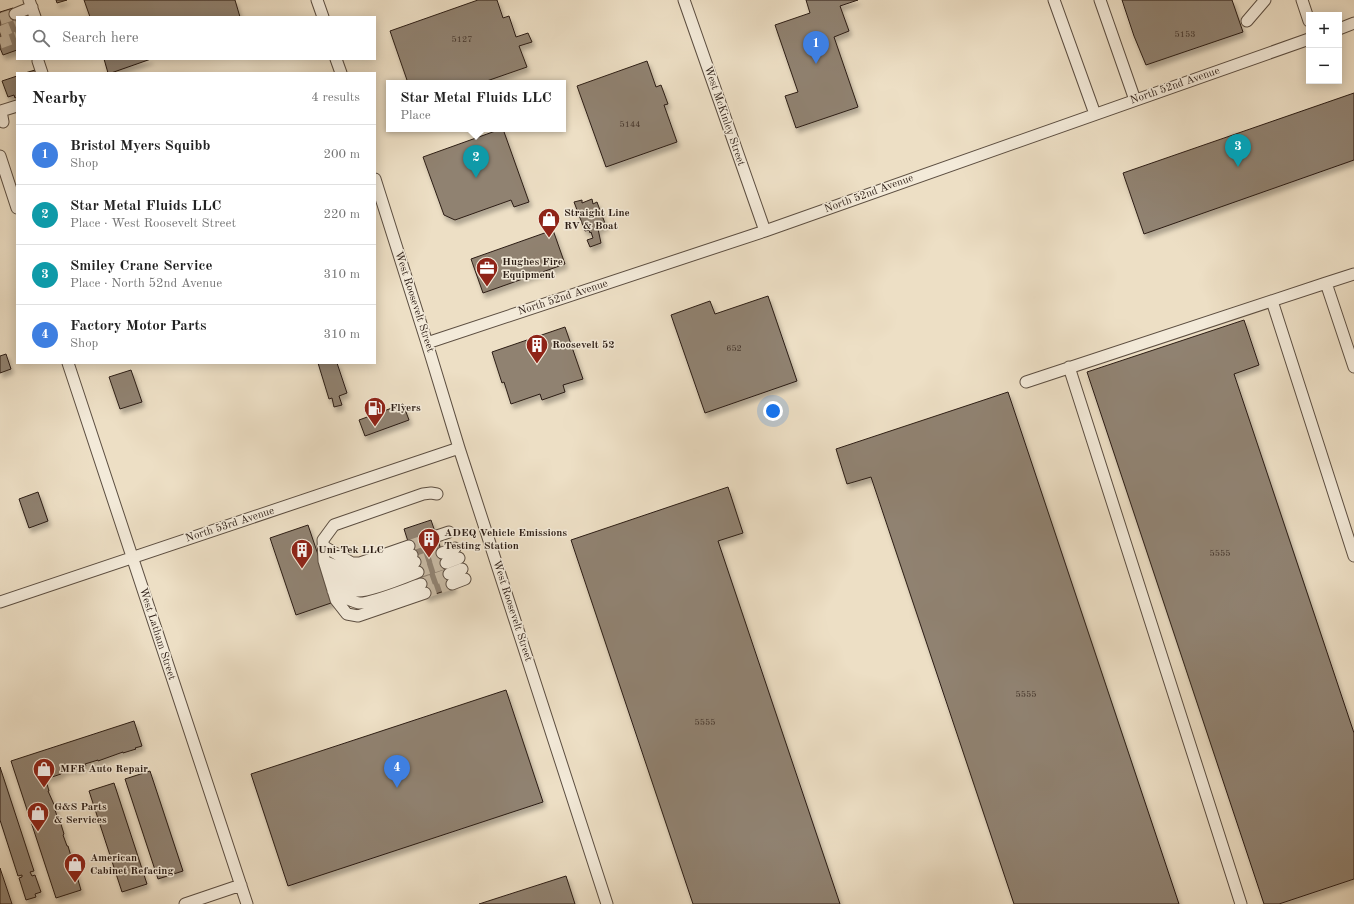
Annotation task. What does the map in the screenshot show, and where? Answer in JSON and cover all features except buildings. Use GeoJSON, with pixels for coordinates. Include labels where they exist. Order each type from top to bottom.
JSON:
{"type":"FeatureCollection","features":[{"type":"Feature","properties":{"kind":"street"},"geometry":{"type":"LineString","coordinates":[[318,0],[323,16]]}},
{"type":"Feature","properties":{"kind":"street","name":"West McKinley Street"},"geometry":{"type":"LineString","coordinates":[[684,0],[765,231]]}},
{"type":"Feature","properties":{"kind":"street"},"geometry":{"type":"LineString","coordinates":[[1054,0],[1095,114]]}},
{"type":"Feature","properties":{"kind":"street"},"geometry":{"type":"LineString","coordinates":[[1100,0],[1135,100]]}},
{"type":"Feature","properties":{"kind":"street"},"geometry":{"type":"LineString","coordinates":[[1247,21],[1259,5],[1265,0]]}},
{"type":"Feature","properties":{"kind":"street"},"geometry":{"type":"LineString","coordinates":[[1302,0],[1306,12]]}},
{"type":"Feature","properties":{"kind":"street"},"geometry":{"type":"LineString","coordinates":[[15,14],[32,8]]}},
{"type":"Feature","properties":{"kind":"street"},"geometry":{"type":"LineString","coordinates":[[1342,28],[1354,23]]}},
{"type":"Feature","properties":{"kind":"street","name":"North 52nd Avenue"},"geometry":{"type":"LineString","coordinates":[[428,343],[765,231],[1306,40]]}},
{"type":"Feature","properties":{"kind":"street"},"geometry":{"type":"LineString","coordinates":[[42,60],[42,72]]}},
{"type":"Feature","properties":{"kind":"street"},"geometry":{"type":"LineString","coordinates":[[336,60],[341,72]]}},
{"type":"Feature","properties":{"kind":"street"},"geometry":{"type":"LineString","coordinates":[[3,122],[1,111],[16,106]]}},
{"type":"Feature","properties":{"kind":"street"},"geometry":{"type":"LineString","coordinates":[[0,156],[16,205]]}},
{"type":"Feature","properties":{"kind":"street","name":"West Roosevelt Street"},"geometry":{"type":"LineString","coordinates":[[376,182],[428,343],[459,448],[607,904]]}},
{"type":"Feature","properties":{"kind":"street"},"geometry":{"type":"LineString","coordinates":[[1026,382],[1354,274]]}},
{"type":"Feature","properties":{"kind":"street"},"geometry":{"type":"LineString","coordinates":[[1326,283],[1354,367]]}},
{"type":"Feature","properties":{"kind":"street"},"geometry":{"type":"LineString","coordinates":[[1272,301],[1354,556]]}},
{"type":"Feature","properties":{"kind":"street","name":"West Latham Street"},"geometry":{"type":"LineString","coordinates":[[68,364],[247,904]]}},
{"type":"Feature","properties":{"kind":"street"},"geometry":{"type":"LineString","coordinates":[[1069,368],[1241,904]]}},
{"type":"Feature","properties":{"kind":"street","name":"North 53rd Avenue"},"geometry":{"type":"LineString","coordinates":[[0,602],[459,448]]}},
{"type":"Feature","properties":{"kind":"street"},"geometry":{"type":"LineString","coordinates":[[423,589],[358,616],[347,614],[336,600],[324,561],[323,540],[334,525],[423,494],[437,494]]}},
{"type":"Feature","properties":{"kind":"street"},"geometry":{"type":"LineString","coordinates":[[454,545],[441,549],[454,545]]}},
{"type":"Feature","properties":{"kind":"street"},"geometry":{"type":"LineString","coordinates":[[323,546],[352,563],[413,559]]}},
{"type":"Feature","properties":{"kind":"street"},"geometry":{"type":"LineString","coordinates":[[324,561],[356,573],[413,559]]}},
{"type":"Feature","properties":{"kind":"street"},"geometry":{"type":"LineString","coordinates":[[331,582],[366,580],[413,559]]}},
{"type":"Feature","properties":{"kind":"street"},"geometry":{"type":"LineString","coordinates":[[451,579],[464,574]]}},
{"type":"Feature","properties":{"kind":"street"},"geometry":{"type":"LineString","coordinates":[[185,904],[241,885]]}},
{"type":"Feature","properties":{"kind":"tunnel"},"geometry":{"type":"LineString","coordinates":[[0,19],[15,14]]}},
{"type":"Feature","properties":{"kind":"tunnel"},"geometry":{"type":"LineString","coordinates":[[0,32],[16,25]]}},
{"type":"Feature","properties":{"kind":"tunnel"},"geometry":{"type":"LineString","coordinates":[[0,43],[16,37]]}},
{"type":"Feature","properties":{"kind":"tunnel"},"geometry":{"type":"LineString","coordinates":[[409,546],[437,536]]}},
{"type":"Feature","properties":{"kind":"tunnel"},"geometry":{"type":"LineString","coordinates":[[415,562],[442,553]]}},
{"type":"Feature","properties":{"kind":"tunnel"},"geometry":{"type":"LineString","coordinates":[[418,572],[446,563]]}},
{"type":"Feature","properties":{"kind":"tunnel"},"geometry":{"type":"LineString","coordinates":[[421,584],[449,574]]}},
{"type":"Feature","properties":{"kind":"tunnel"},"geometry":{"type":"LineString","coordinates":[[425,593],[452,584]]}},
{"type":"Feature","properties":{"kind":"place","name":"Bristol Myers Squibb"},"geometry":{"type":"Point","coordinates":[816,64]}},
{"type":"Feature","properties":{"kind":"place","name":"Smiley Crane Service"},"geometry":{"type":"Point","coordinates":[1238,167]}},
{"type":"Feature","properties":{"kind":"place","name":"Star Metal Fluids LLC"},"geometry":{"type":"Point","coordinates":[476,178]}},
{"type":"Feature","properties":{"kind":"place","name":"Straight Line RV & Boat"},"geometry":{"type":"Point","coordinates":[549,238]}},
{"type":"Feature","properties":{"kind":"place","name":"Hughes Fire Equipment"},"geometry":{"type":"Point","coordinates":[487,288]}},
{"type":"Feature","properties":{"kind":"place","name":"Roosevelt 52"},"geometry":{"type":"Point","coordinates":[537,364]}},
{"type":"Feature","properties":{"kind":"place","name":"Flyers"},"geometry":{"type":"Point","coordinates":[375,428]}},
{"type":"Feature","properties":{"kind":"place","name":"ADEQ Vehicle Emissions Testing Station"},"geometry":{"type":"Point","coordinates":[429,558]}},
{"type":"Feature","properties":{"kind":"place","name":"Uni-Tek LLC"},"geometry":{"type":"Point","coordinates":[302,570]}},
{"type":"Feature","properties":{"kind":"place","name":"MFR Auto Repair"},"geometry":{"type":"Point","coordinates":[44,788]}},
{"type":"Feature","properties":{"kind":"place","name":"Factory Motor Parts"},"geometry":{"type":"Point","coordinates":[397,788]}},
{"type":"Feature","properties":{"kind":"place","name":"G&S Parts & Services"},"geometry":{"type":"Point","coordinates":[38,832]}},
{"type":"Feature","properties":{"kind":"place","name":"American Cabinet Refacing"},"geometry":{"type":"Point","coordinates":[75,884]}}]}
